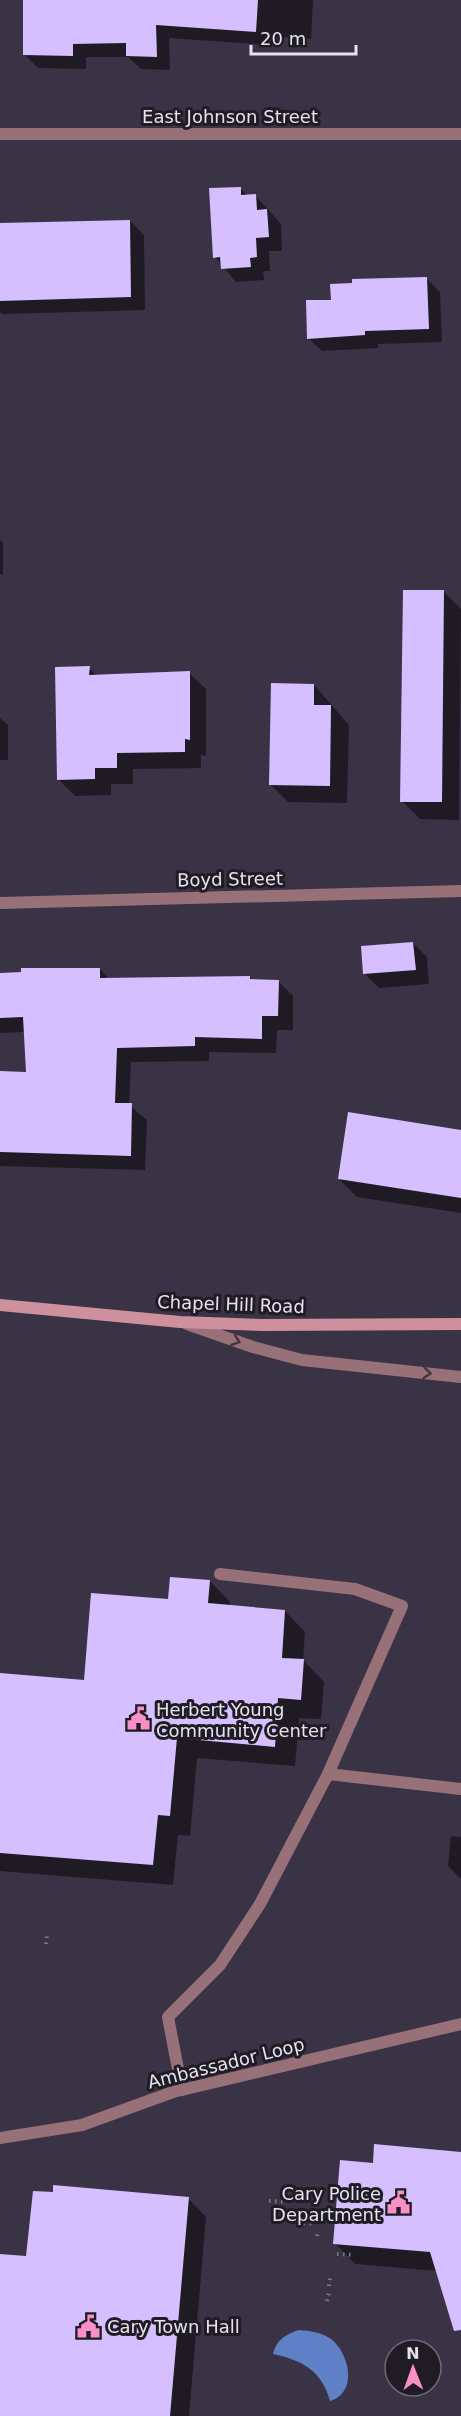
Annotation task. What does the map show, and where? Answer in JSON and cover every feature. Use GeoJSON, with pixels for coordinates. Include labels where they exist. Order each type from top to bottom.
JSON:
{"type":"FeatureCollection","features":[{"type":"Feature","properties":{"kind":"main road","name":"Chapel Hill Road"},"geometry":{"type":"LineString","coordinates":[[0,1305],[180,1322],[461,1324]]}},
{"type":"Feature","properties":{"kind":"street","name":"East Johnson Street"},"geometry":{"type":"LineString","coordinates":[[0,134],[461,134]]}},
{"type":"Feature","properties":{"kind":"street","name":"Boyd Street"},"geometry":{"type":"LineString","coordinates":[[0,903],[461,891]]}},
{"type":"Feature","properties":{"kind":"street"},"geometry":{"type":"LineString","coordinates":[[180,1322],[254,1347],[302,1360],[461,1377]]}},
{"type":"Feature","properties":{"kind":"street"},"geometry":{"type":"LineString","coordinates":[[182,2090],[168,2017],[220,1965],[260,1904],[328,1774],[402,1606],[355,1589],[220,1574]]}},
{"type":"Feature","properties":{"kind":"street"},"geometry":{"type":"LineString","coordinates":[[328,1774],[461,1789]]}},
{"type":"Feature","properties":{"kind":"street","name":"Ambassador Loop"},"geometry":{"type":"LineString","coordinates":[[0,2138],[82,2125],[182,2090],[461,2024]]}},
{"type":"Feature","properties":{"kind":"path"},"geometry":{"type":"LineString","coordinates":[[46,1944],[47,1935]]}},
{"type":"Feature","properties":{"kind":"path"},"geometry":{"type":"LineString","coordinates":[[269,2201],[286,2202]]}},
{"type":"Feature","properties":{"kind":"path"},"geometry":{"type":"LineString","coordinates":[[291,2216],[292,2208]]}},
{"type":"Feature","properties":{"kind":"path"},"geometry":{"type":"LineString","coordinates":[[298,2222],[313,2224]]}},
{"type":"Feature","properties":{"kind":"path"},"geometry":{"type":"LineString","coordinates":[[317,2236],[318,2230]]}},
{"type":"Feature","properties":{"kind":"path"},"geometry":{"type":"LineString","coordinates":[[337,2254],[352,2255]]}},
{"type":"Feature","properties":{"kind":"path"},"geometry":{"type":"LineString","coordinates":[[329,2286],[330,2278]]}},
{"type":"Feature","properties":{"kind":"path"},"geometry":{"type":"LineString","coordinates":[[327,2301],[329,2293]]}},
{"type":"Feature","properties":{"kind":"water"},"geometry":{"type":"Polygon","coordinates":[[[299,2330],[315,2332],[331,2339],[343,2354],[348,2382],[339,2397],[330,2401],[322,2382],[309,2369],[293,2360],[273,2354],[282,2338],[299,2330]]]}},
{"type":"Feature","properties":{"kind":"building"},"geometry":{"type":"Polygon","coordinates":[[[23,0],[258,0],[256,32],[156,25],[157,57],[126,56],[126,43],[73,44],[73,56],[23,55],[23,0]]]}},
{"type":"Feature","properties":{"kind":"building"},"geometry":{"type":"Polygon","coordinates":[[[241,187],[241,195],[256,194],[257,210],[267,209],[269,237],[256,238],[257,257],[250,258],[251,267],[221,269],[220,257],[213,258],[209,188],[241,187]]]}},
{"type":"Feature","properties":{"kind":"building"},"geometry":{"type":"Polygon","coordinates":[[[130,220],[131,297],[0,301],[0,223],[130,220]]]}},
{"type":"Feature","properties":{"kind":"building"},"geometry":{"type":"Polygon","coordinates":[[[427,277],[429,329],[365,331],[365,335],[307,339],[306,300],[331,300],[330,284],[352,283],[352,279],[427,277]]]}},
{"type":"Feature","properties":{"kind":"building"},"geometry":{"type":"Polygon","coordinates":[[[403,590],[444,590],[442,802],[400,802],[403,590]]]}},
{"type":"Feature","properties":{"kind":"building"},"geometry":{"type":"Polygon","coordinates":[[[90,666],[89,675],[190,671],[190,740],[185,739],[185,752],[117,753],[117,768],[95,768],[95,779],[57,780],[55,667],[90,666]]]}},
{"type":"Feature","properties":{"kind":"building"},"geometry":{"type":"Polygon","coordinates":[[[271,683],[314,684],[314,705],[331,705],[330,786],[269,785],[271,683]]]}},
{"type":"Feature","properties":{"kind":"building"},"geometry":{"type":"Polygon","coordinates":[[[413,942],[416,970],[363,974],[361,946],[413,942]]]}},
{"type":"Feature","properties":{"kind":"building"},"geometry":{"type":"Polygon","coordinates":[[[21,968],[100,968],[100,978],[250,976],[250,979],[279,980],[278,1016],[262,1016],[262,1039],[195,1037],[195,1046],[117,1048],[115,1103],[132,1103],[131,1156],[0,1152],[0,1071],[26,1072],[23,1017],[0,1018],[0,973],[21,972],[21,968]]]}},
{"type":"Feature","properties":{"kind":"building"},"geometry":{"type":"Polygon","coordinates":[[[348,1112],[461,1130],[461,1198],[338,1179],[348,1112]]]}},
{"type":"Feature","properties":{"kind":"building","name":"Herbert Young Community Center"},"geometry":{"type":"Polygon","coordinates":[[[170,1577],[210,1580],[208,1603],[285,1610],[282,1658],[304,1659],[301,1700],[278,1698],[275,1747],[177,1738],[170,1816],[158,1815],[153,1865],[0,1853],[0,1673],[84,1680],[91,1593],[168,1599],[170,1577]]]}},
{"type":"Feature","properties":{"kind":"building","name":"Cary Police Department"},"geometry":{"type":"Polygon","coordinates":[[[374,2144],[461,2152],[461,2330],[454,2331],[430,2252],[333,2244],[340,2160],[373,2163],[374,2144]]]}},
{"type":"Feature","properties":{"kind":"building","name":"Cary Town Hall"},"geometry":{"type":"Polygon","coordinates":[[[53,2185],[189,2197],[170,2416],[0,2416],[0,2254],[26,2256],[33,2191],[53,2192],[53,2185]]]}},
{"type":"Feature","properties":{"kind":"place","name":"Herbert Young Community Center"},"geometry":{"type":"Point","coordinates":[138,1719]}},
{"type":"Feature","properties":{"kind":"place","name":"Cary Police Department"},"geometry":{"type":"Point","coordinates":[399,2203]}},
{"type":"Feature","properties":{"kind":"place","name":"Cary Town Hall"},"geometry":{"type":"Point","coordinates":[89,2326]}}]}
